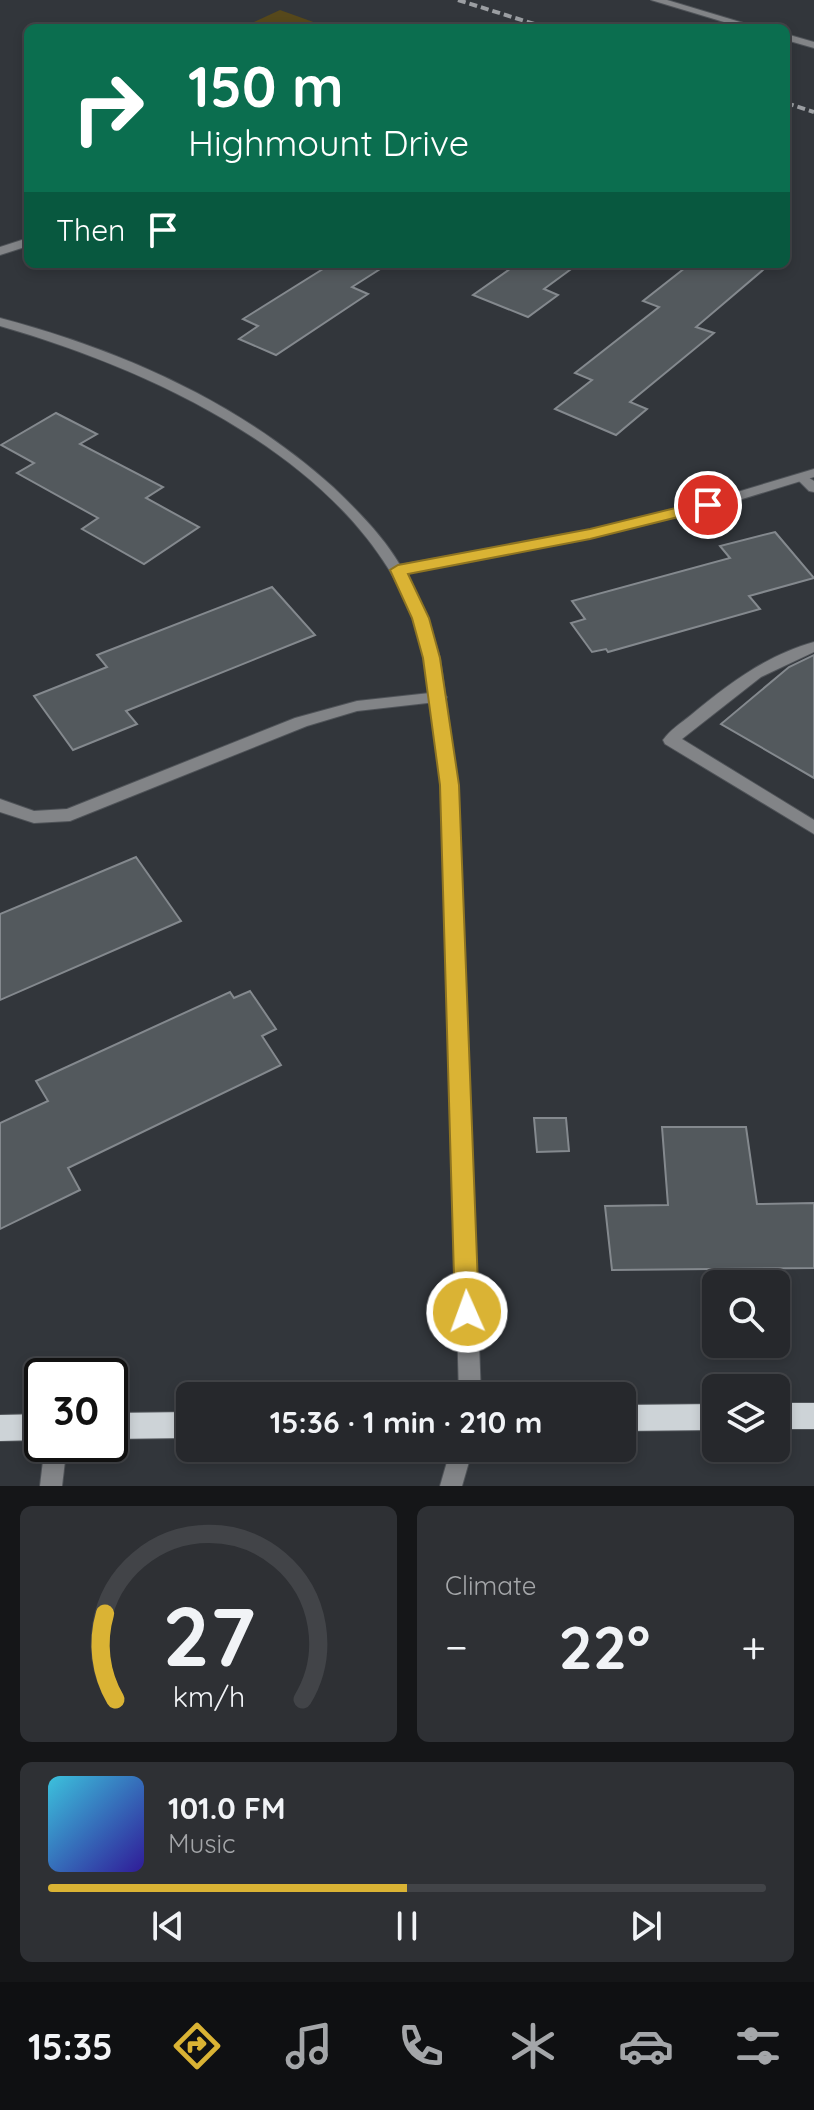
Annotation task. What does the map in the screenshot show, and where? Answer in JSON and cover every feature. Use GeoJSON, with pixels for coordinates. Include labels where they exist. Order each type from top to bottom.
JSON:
{"type":"FeatureCollection","features":[{"type":"Feature","properties":{"kind":"main road"},"geometry":{"type":"LineString","coordinates":[[790,1416],[814,1416]]}},
{"type":"Feature","properties":{"kind":"main road"},"geometry":{"type":"LineString","coordinates":[[636,1418],[702,1417]]}},
{"type":"Feature","properties":{"kind":"main road"},"geometry":{"type":"LineString","coordinates":[[128,1426],[176,1425]]}},
{"type":"Feature","properties":{"kind":"main road"},"geometry":{"type":"LineString","coordinates":[[0,1428],[24,1427]]}},
{"type":"Feature","properties":{"kind":"street"},"geometry":{"type":"LineString","coordinates":[[656,0],[741,24]]}},
{"type":"Feature","properties":{"kind":"street"},"geometry":{"type":"LineString","coordinates":[[790,38],[814,45]]}},
{"type":"Feature","properties":{"kind":"street"},"geometry":{"type":"LineString","coordinates":[[0,251],[24,243]]}},
{"type":"Feature","properties":{"kind":"street"},"geometry":{"type":"LineString","coordinates":[[0,322],[84,347],[134,369],[213,408],[265,439],[317,477],[359,517],[398,570],[421,618],[439,697],[450,785],[470,1382]]}},
{"type":"Feature","properties":{"kind":"street"},"geometry":{"type":"LineString","coordinates":[[398,570],[590,534],[810,480]]}},
{"type":"Feature","properties":{"kind":"street"},"geometry":{"type":"LineString","coordinates":[[814,647],[789,654],[756,671],[671,740],[814,828]]}},
{"type":"Feature","properties":{"kind":"street"},"geometry":{"type":"LineString","coordinates":[[0,805],[14,813],[34,818],[70,815],[301,722],[357,706],[439,697]]}},
{"type":"Feature","properties":{"kind":"street"},"geometry":{"type":"LineString","coordinates":[[51,1486],[54,1462]]}},
{"type":"Feature","properties":{"kind":"street"},"geometry":{"type":"LineString","coordinates":[[451,1486],[458,1462]]}},
{"type":"Feature","properties":{"kind":"shaded area"},"geometry":{"type":"Polygon","coordinates":[[[280,10],[319,24],[250,24],[280,10]]]}},
{"type":"Feature","properties":{"kind":"building"},"geometry":{"type":"Polygon","coordinates":[[[325,268],[382,268],[352,287],[368,294],[276,355],[239,339],[258,326],[243,319],[325,268]]]}},
{"type":"Feature","properties":{"kind":"building"},"geometry":{"type":"Polygon","coordinates":[[[511,268],[573,268],[544,289],[558,295],[528,317],[473,295],[511,268]]]}},
{"type":"Feature","properties":{"kind":"building"},"geometry":{"type":"Polygon","coordinates":[[[685,268],[765,268],[696,327],[714,333],[630,402],[647,409],[616,435],[555,409],[592,380],[575,373],[659,307],[643,301],[685,268]]]}},
{"type":"Feature","properties":{"kind":"building"},"geometry":{"type":"Polygon","coordinates":[[[56,413],[97,434],[80,444],[163,487],[146,498],[199,527],[144,564],[82,529],[98,518],[17,473],[34,463],[1,445],[56,413]]]}},
{"type":"Feature","properties":{"kind":"building"},"geometry":{"type":"Polygon","coordinates":[[[775,532],[814,578],[749,596],[760,609],[608,652],[606,649],[592,652],[571,623],[585,619],[572,601],[730,558],[720,546],[775,532]]]}},
{"type":"Feature","properties":{"kind":"building"},"geometry":{"type":"Polygon","coordinates":[[[272,587],[315,635],[126,711],[137,724],[73,750],[34,696],[107,667],[97,655],[272,587]]]}},
{"type":"Feature","properties":{"kind":"building"},"geometry":{"type":"Polygon","coordinates":[[[814,655],[814,778],[721,724],[789,667],[814,655]]]}},
{"type":"Feature","properties":{"kind":"building"},"geometry":{"type":"Polygon","coordinates":[[[136,857],[181,921],[0,1000],[0,914],[136,857]]]}},
{"type":"Feature","properties":{"kind":"building"},"geometry":{"type":"Polygon","coordinates":[[[250,991],[276,1029],[262,1036],[281,1065],[68,1168],[80,1190],[0,1229],[0,1123],[48,1101],[36,1081],[230,992],[234,998],[250,991]]]}},
{"type":"Feature","properties":{"kind":"building"},"geometry":{"type":"Polygon","coordinates":[[[534,1118],[566,1118],[569,1151],[537,1152],[534,1118]]]}},
{"type":"Feature","properties":{"kind":"building"},"geometry":{"type":"Polygon","coordinates":[[[662,1127],[746,1127],[757,1204],[814,1203],[814,1268],[612,1270],[605,1206],[668,1205],[662,1127]]]}},
{"type":"Feature","properties":{"kind":"railway"},"geometry":{"type":"LineString","coordinates":[[458,0],[534,24]]}},
{"type":"Feature","properties":{"kind":"railway"},"geometry":{"type":"LineString","coordinates":[[790,104],[814,112]]}},
{"type":"Feature","properties":{"kind":"route"},"geometry":{"type":"LineString","coordinates":[[467,1312],[450,785],[431,658],[421,618],[398,570],[590,534],[708,505]]}}]}
